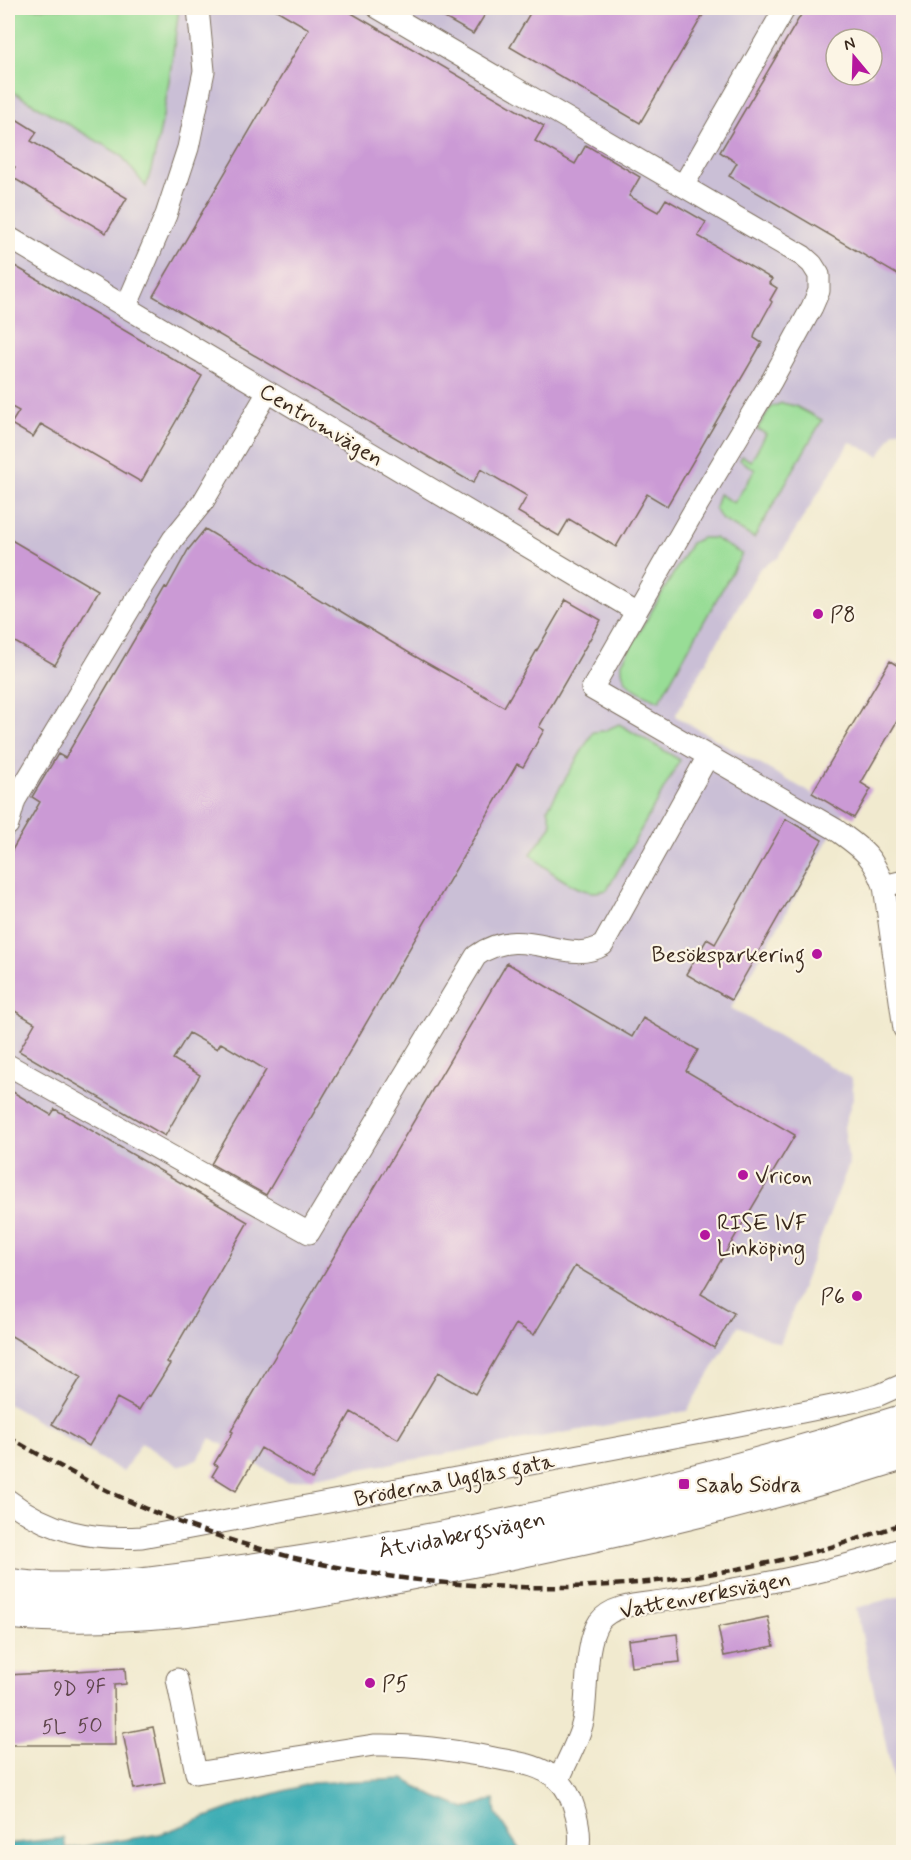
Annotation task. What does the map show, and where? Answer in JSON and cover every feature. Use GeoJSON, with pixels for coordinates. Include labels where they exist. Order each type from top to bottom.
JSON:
{"type":"FeatureCollection","features":[{"type":"Feature","properties":{"kind":"main road","name":"Åtvidabergsvägen"},"geometry":{"type":"LineString","coordinates":[[8,1585],[73,1588],[142,1584],[308,1562],[414,1543],[530,1520],[674,1486],[903,1421]]}},
{"type":"Feature","properties":{"kind":"main road","name":"Åtvidabergsvägen"},"geometry":{"type":"LineString","coordinates":[[8,1612],[81,1615],[149,1612],[293,1595],[586,1537],[702,1509],[903,1453]]}},
{"type":"Feature","properties":{"kind":"street"},"geometry":{"type":"LineString","coordinates":[[126,307],[166,215],[188,148],[204,71],[198,8]]}},
{"type":"Feature","properties":{"kind":"street"},"geometry":{"type":"LineString","coordinates":[[378,8],[803,256],[819,275],[819,291],[772,380],[592,689],[835,829],[868,854],[877,868],[893,884],[903,1029]]}},
{"type":"Feature","properties":{"kind":"street"},"geometry":{"type":"LineString","coordinates":[[683,186],[785,8]]}},
{"type":"Feature","properties":{"kind":"street","name":"Centrumvägen"},"geometry":{"type":"LineString","coordinates":[[8,237],[636,611]]}},
{"type":"Feature","properties":{"kind":"street"},"geometry":{"type":"LineString","coordinates":[[8,825],[11,798],[173,539],[203,502],[268,392]]}},
{"type":"Feature","properties":{"kind":"street"},"geometry":{"type":"LineString","coordinates":[[8,1065],[309,1233],[476,956],[489,947],[506,943],[522,942],[581,952],[595,950],[603,945],[708,756]]}},
{"type":"Feature","properties":{"kind":"street","name":"Bröderna Ugglas gata"},"geometry":{"type":"LineString","coordinates":[[8,1500],[23,1512],[50,1526],[80,1534],[112,1538],[142,1537],[753,1422],[857,1401],[879,1395],[903,1384]]}},
{"type":"Feature","properties":{"kind":"street","name":"Vattenverksvägen"},"geometry":{"type":"LineString","coordinates":[[559,1780],[582,1723],[593,1634],[600,1620],[608,1614],[626,1606],[807,1575],[903,1548]]}},
{"type":"Feature","properties":{"kind":"street"},"geometry":{"type":"LineString","coordinates":[[177,1679],[196,1773],[374,1745],[396,1744],[431,1746],[537,1766],[559,1780],[568,1795],[578,1817],[581,1842],[578,1852]]}},
{"type":"Feature","properties":{"kind":"shaded area"},"geometry":{"type":"Polygon","coordinates":[[[8,8],[903,8],[903,428],[894,432],[879,456],[850,442],[778,558],[760,568],[675,716],[844,812],[731,1008],[852,1079],[853,1098],[844,1127],[849,1164],[780,1344],[738,1326],[687,1411],[287,1482],[211,1438],[197,1460],[178,1466],[141,1443],[123,1472],[8,1404],[8,8]]]}},
{"type":"Feature","properties":{"kind":"shaded area"},"geometry":{"type":"Polygon","coordinates":[[[904,1595],[903,1823],[856,1608],[904,1595]]]}},
{"type":"Feature","properties":{"kind":"green space"},"geometry":{"type":"Polygon","coordinates":[[[8,8],[179,8],[162,120],[146,187],[121,155],[8,89],[8,8]]]}},
{"type":"Feature","properties":{"kind":"green space"},"geometry":{"type":"Polygon","coordinates":[[[782,403],[795,406],[822,420],[754,538],[721,519],[715,508],[719,494],[734,503],[755,470],[740,460],[742,456],[751,461],[766,434],[757,429],[771,407],[782,403]]]}},
{"type":"Feature","properties":{"kind":"green space"},"geometry":{"type":"Polygon","coordinates":[[[701,538],[714,538],[742,554],[659,701],[633,688],[628,683],[622,670],[622,662],[691,543],[701,538]]]}},
{"type":"Feature","properties":{"kind":"green space"},"geometry":{"type":"Polygon","coordinates":[[[619,724],[680,760],[607,890],[593,892],[577,887],[559,877],[531,854],[552,825],[548,808],[593,732],[604,731],[619,724]]]}},
{"type":"Feature","properties":{"kind":"water"},"geometry":{"type":"Polygon","coordinates":[[[404,1779],[431,1795],[465,1809],[494,1799],[496,1814],[521,1852],[8,1852],[8,1844],[64,1838],[66,1849],[160,1834],[256,1799],[312,1783],[404,1779]]]}},
{"type":"Feature","properties":{"kind":"building"},"geometry":{"type":"Polygon","coordinates":[[[273,8],[343,8],[544,126],[535,141],[575,164],[586,145],[640,177],[629,196],[658,212],[666,199],[706,222],[698,236],[772,279],[769,283],[777,288],[754,338],[762,343],[667,506],[647,494],[616,547],[569,519],[559,536],[518,512],[527,496],[481,469],[473,483],[153,296],[309,29],[273,8]]]}},
{"type":"Feature","properties":{"kind":"building"},"geometry":{"type":"Polygon","coordinates":[[[427,8],[489,8],[473,34],[427,8]]]}},
{"type":"Feature","properties":{"kind":"building"},"geometry":{"type":"Polygon","coordinates":[[[533,8],[707,8],[640,123],[510,47],[533,8]]]}},
{"type":"Feature","properties":{"kind":"building"},"geometry":{"type":"Polygon","coordinates":[[[805,8],[903,8],[903,278],[729,176],[737,163],[720,152],[805,8]]]}},
{"type":"Feature","properties":{"kind":"building"},"geometry":{"type":"Polygon","coordinates":[[[8,114],[37,132],[31,141],[127,198],[106,233],[10,176],[15,167],[8,163],[8,114]]]}},
{"type":"Feature","properties":{"kind":"building"},"geometry":{"type":"Polygon","coordinates":[[[8,262],[202,376],[141,482],[41,424],[33,437],[11,424],[19,411],[8,405],[8,262]]]}},
{"type":"Feature","properties":{"kind":"building"},"geometry":{"type":"Polygon","coordinates":[[[205,529],[411,654],[504,707],[566,600],[601,620],[539,727],[544,730],[523,767],[517,764],[266,1195],[211,1164],[266,1070],[221,1043],[217,1049],[189,1033],[173,1059],[200,1075],[165,1136],[19,1051],[35,1023],[8,1007],[8,857],[40,802],[32,797],[58,754],[65,758],[165,587],[167,588],[188,550],[205,529]]]}},
{"type":"Feature","properties":{"kind":"building"},"geometry":{"type":"Polygon","coordinates":[[[8,538],[98,591],[55,665],[8,638],[8,538]]]}},
{"type":"Feature","properties":{"kind":"building"},"geometry":{"type":"Polygon","coordinates":[[[890,661],[903,669],[903,711],[861,783],[871,789],[854,818],[812,793],[890,661]]]}},
{"type":"Feature","properties":{"kind":"building"},"geometry":{"type":"Polygon","coordinates":[[[786,819],[822,840],[731,1000],[686,974],[707,939],[715,944],[786,819]]]}},
{"type":"Feature","properties":{"kind":"building"},"geometry":{"type":"Polygon","coordinates":[[[507,963],[632,1037],[643,1018],[698,1050],[686,1071],[795,1135],[701,1294],[734,1313],[714,1348],[575,1266],[534,1335],[516,1324],[475,1394],[438,1372],[398,1439],[351,1412],[312,1479],[261,1448],[236,1491],[212,1476],[218,1466],[214,1464],[233,1432],[231,1431],[507,963]]]}},
{"type":"Feature","properties":{"kind":"building"},"geometry":{"type":"Polygon","coordinates":[[[8,1089],[51,1115],[55,1109],[248,1222],[167,1362],[170,1364],[150,1396],[148,1395],[139,1410],[117,1398],[89,1446],[52,1424],[81,1377],[8,1334],[8,1089]]]}},
{"type":"Feature","properties":{"kind":"building"},"geometry":{"type":"Polygon","coordinates":[[[768,1617],[774,1646],[724,1656],[718,1627],[768,1617]]]}},
{"type":"Feature","properties":{"kind":"building"},"geometry":{"type":"Polygon","coordinates":[[[677,1634],[680,1662],[631,1667],[628,1640],[677,1634]]]}},
{"type":"Feature","properties":{"kind":"building"},"geometry":{"type":"Polygon","coordinates":[[[125,1668],[126,1684],[114,1685],[115,1745],[8,1745],[8,1675],[125,1668]]]}},
{"type":"Feature","properties":{"kind":"building"},"geometry":{"type":"Polygon","coordinates":[[[153,1727],[165,1783],[134,1789],[123,1733],[153,1727]]]}},
{"type":"Feature","properties":{"kind":"railway"},"geometry":{"type":"LineString","coordinates":[[8,1437],[98,1486],[192,1527],[279,1554],[368,1573],[458,1584],[548,1587],[639,1583],[729,1571],[818,1551],[904,1523]]}},
{"type":"Feature","properties":{"kind":"place","name":"P8"},"geometry":{"type":"Point","coordinates":[818,614]}},
{"type":"Feature","properties":{"kind":"place","name":"Besöksparkering"},"geometry":{"type":"Point","coordinates":[817,954]}},
{"type":"Feature","properties":{"kind":"place","name":"Vricon"},"geometry":{"type":"Point","coordinates":[743,1175]}},
{"type":"Feature","properties":{"kind":"place","name":"RISE IVF Linköping"},"geometry":{"type":"Point","coordinates":[705,1235]}},
{"type":"Feature","properties":{"kind":"place","name":"P6"},"geometry":{"type":"Point","coordinates":[857,1296]}},
{"type":"Feature","properties":{"kind":"place","name":"Saab Södra"},"geometry":{"type":"Point","coordinates":[684,1484]}},
{"type":"Feature","properties":{"kind":"place","name":"P5"},"geometry":{"type":"Point","coordinates":[370,1683]}}]}
